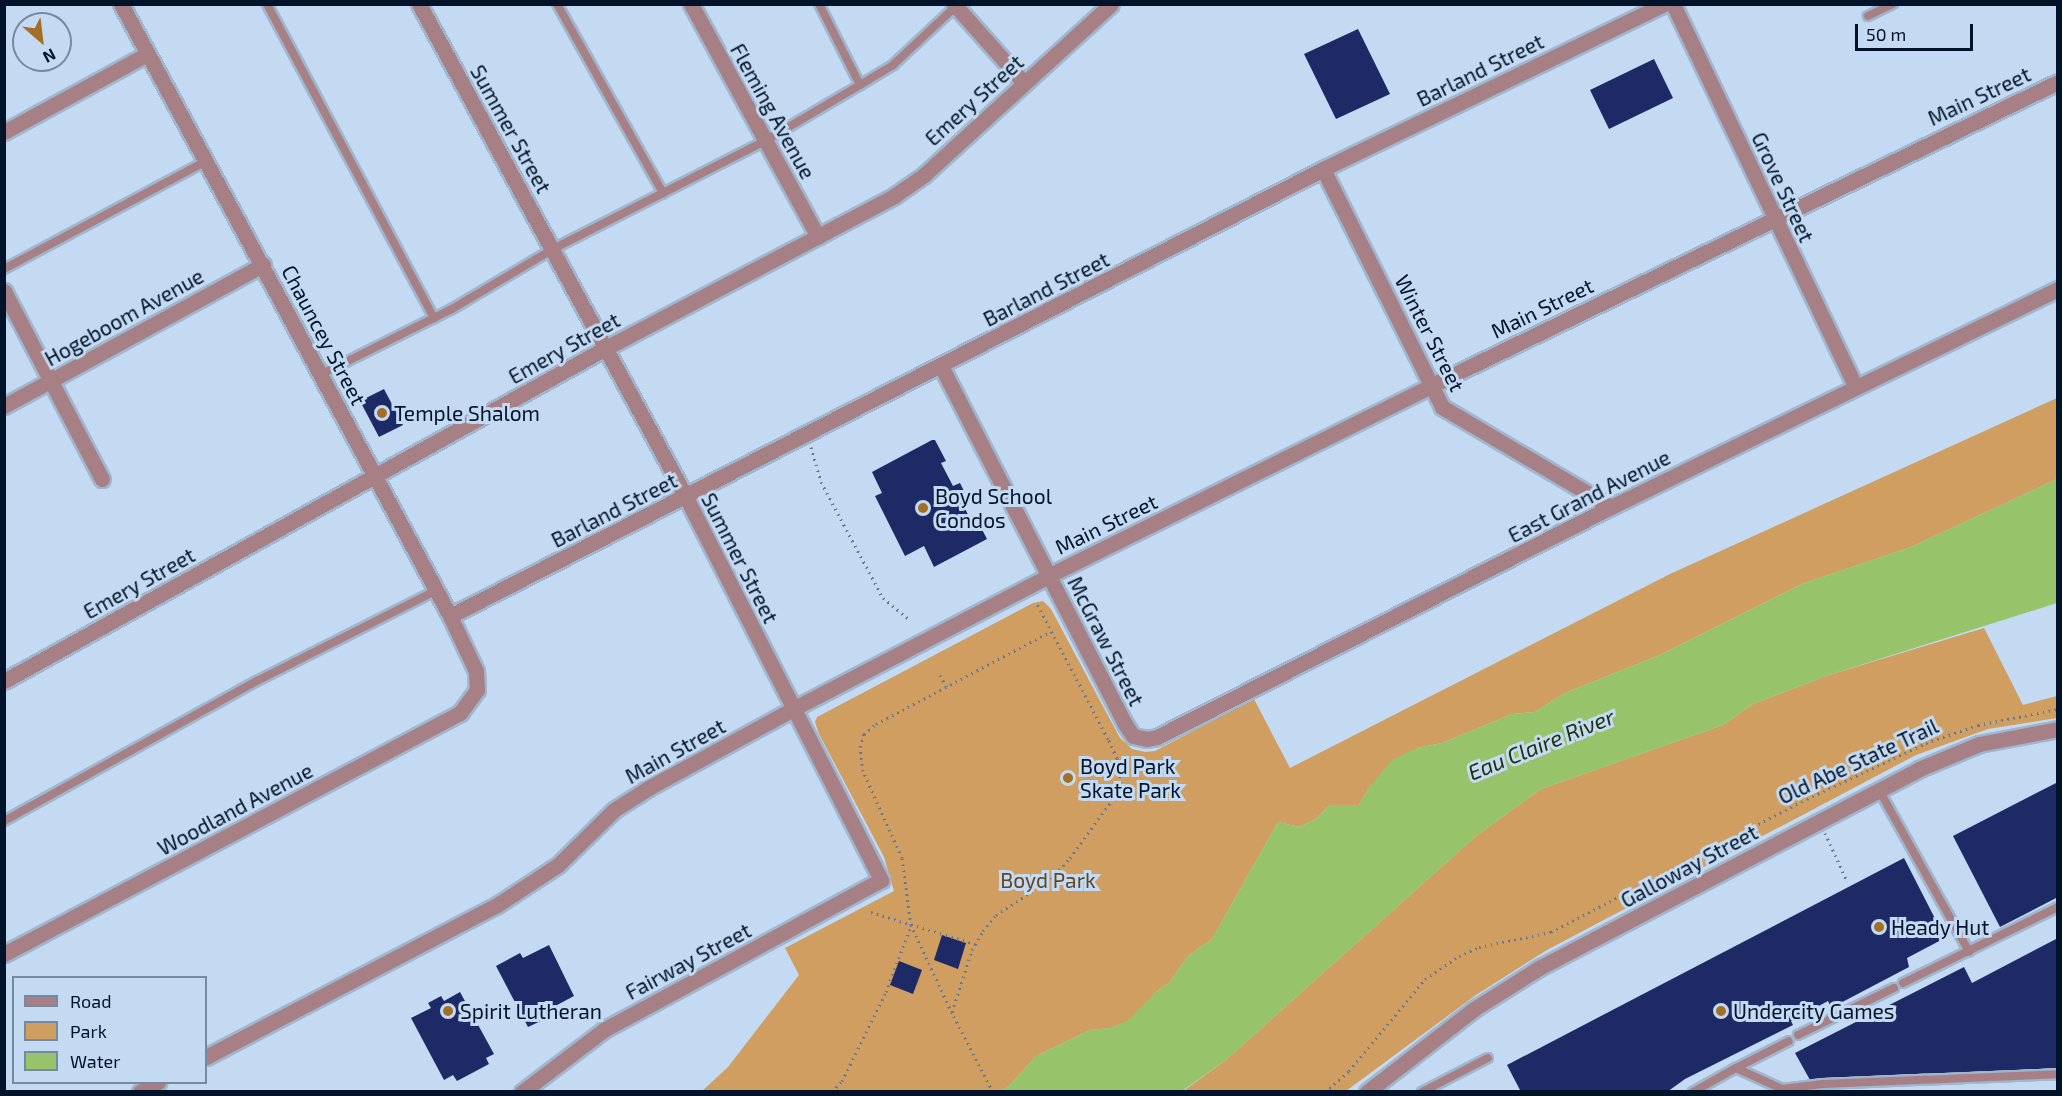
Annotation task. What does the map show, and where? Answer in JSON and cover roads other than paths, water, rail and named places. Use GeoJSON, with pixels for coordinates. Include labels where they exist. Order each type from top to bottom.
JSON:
{"type":"FeatureCollection","features":[{"type":"Feature","properties":{"kind":"street","name":"Chauncey Street"},"geometry":{"type":"LineString","coordinates":[[121,4],[322,374],[450,616],[476,671],[477,690]]}},
{"type":"Feature","properties":{"kind":"street","name":"Summer Street"},"geometry":{"type":"LineString","coordinates":[[419,4],[554,249],[604,349],[686,497],[881,880]]}},
{"type":"Feature","properties":{"kind":"street","name":"Fleming Avenue"},"geometry":{"type":"LineString","coordinates":[[691,4],[818,237]]}},
{"type":"Feature","properties":{"kind":"street","name":"Emery Street"},"geometry":{"type":"LineString","coordinates":[[4,681],[604,349],[894,196],[924,175],[1111,4]]}},
{"type":"Feature","properties":{"kind":"street","name":"Barland Street"},"geometry":{"type":"LineString","coordinates":[[450,616],[1323,169],[1664,4]]}},
{"type":"Feature","properties":{"kind":"street","name":"Grove Street"},"geometry":{"type":"LineString","coordinates":[[1673,4],[1856,387]]}},
{"type":"Feature","properties":{"kind":"street"},"geometry":{"type":"LineString","coordinates":[[955,5],[1024,83]]}},
{"type":"Feature","properties":{"kind":"street"},"geometry":{"type":"LineString","coordinates":[[4,132],[147,54]]}},
{"type":"Feature","properties":{"kind":"street","name":"Main Street"},"geometry":{"type":"LineString","coordinates":[[207,1056],[497,905],[558,865],[614,810],[650,787],[794,709],[1048,576],[1432,385],[2058,82]]}},
{"type":"Feature","properties":{"kind":"street","name":"Winter Street"},"geometry":{"type":"LineString","coordinates":[[1323,169],[1442,407],[1611,507]]}},
{"type":"Feature","properties":{"kind":"street","name":"Hogeboom Avenue"},"geometry":{"type":"LineString","coordinates":[[4,406],[263,265]]}},
{"type":"Feature","properties":{"kind":"street","name":"East Grand Avenue"},"geometry":{"type":"LineString","coordinates":[[1140,739],[1157,737],[1611,507],[2058,289]]}},
{"type":"Feature","properties":{"kind":"street"},"geometry":{"type":"LineString","coordinates":[[4,291],[102,479]]}},
{"type":"Feature","properties":{"kind":"street","name":"McGraw Street"},"geometry":{"type":"LineString","coordinates":[[941,366],[1125,723],[1133,736],[1140,739]]}},
{"type":"Feature","properties":{"kind":"street","name":"Woodland Avenue"},"geometry":{"type":"LineString","coordinates":[[4,954],[460,714],[477,690]]}},
{"type":"Feature","properties":{"kind":"street","name":"Galloway Street"},"geometry":{"type":"LineString","coordinates":[[1366,1092],[1474,1009],[1539,968],[1819,821],[1919,769],[1978,744],[2058,729]]}},
{"type":"Feature","properties":{"kind":"street","name":"Fairway Street"},"geometry":{"type":"LineString","coordinates":[[522,1092],[605,1029],[881,880]]}},
{"type":"Feature","properties":{"kind":"street"},"geometry":{"type":"LineString","coordinates":[[141,1092],[156,1084]]}},
{"type":"Feature","properties":{"kind":"lane"},"geometry":{"type":"LineString","coordinates":[[267,4],[434,318]]}},
{"type":"Feature","properties":{"kind":"lane"},"geometry":{"type":"LineString","coordinates":[[557,4],[663,193]]}},
{"type":"Feature","properties":{"kind":"lane"},"geometry":{"type":"LineString","coordinates":[[819,4],[860,86]]}},
{"type":"Feature","properties":{"kind":"lane"},"geometry":{"type":"LineString","coordinates":[[1868,16],[1893,4]]}},
{"type":"Feature","properties":{"kind":"lane"},"geometry":{"type":"LineString","coordinates":[[322,374],[434,318],[554,249],[765,141],[860,86],[893,65],[955,5]]}},
{"type":"Feature","properties":{"kind":"lane"},"geometry":{"type":"LineString","coordinates":[[4,269],[206,161]]}},
{"type":"Feature","properties":{"kind":"lane"},"geometry":{"type":"LineString","coordinates":[[4,821],[257,681],[436,590]]}},
{"type":"Feature","properties":{"kind":"lane"},"geometry":{"type":"LineString","coordinates":[[1879,790],[1969,952]]}},
{"type":"Feature","properties":{"kind":"lane"},"geometry":{"type":"LineString","coordinates":[[1903,983],[2058,907]]}},
{"type":"Feature","properties":{"kind":"lane"},"geometry":{"type":"LineString","coordinates":[[1798,1035],[1894,988]]}},
{"type":"Feature","properties":{"kind":"lane"},"geometry":{"type":"LineString","coordinates":[[1693,1092],[1789,1041]]}},
{"type":"Feature","properties":{"kind":"lane"},"geometry":{"type":"LineString","coordinates":[[1422,1092],[1488,1058]]}},
{"type":"Feature","properties":{"kind":"lane"},"geometry":{"type":"LineString","coordinates":[[1736,1068],[1782,1089],[1823,1084],[2058,1074]]}},
{"type":"Feature","properties":{"kind":"water","name":"Eau Claire River"},"geometry":{"type":"Polygon","coordinates":[[[2057,479],[2057,603],[1829,675],[1753,704],[1723,725],[1541,789],[1476,836],[1226,1060],[1182,1091],[1000,1091],[1009,1086],[1036,1056],[1090,1030],[1111,1028],[1129,1020],[1156,992],[1169,983],[1188,956],[1212,939],[1278,822],[1299,827],[1316,819],[1330,805],[1359,805],[1370,786],[1392,760],[1417,748],[1442,743],[1512,714],[1535,712],[1565,693],[1660,655],[1802,584],[1911,547],[2057,479]]]}},
{"type":"Feature","properties":{"kind":"place","name":"Temple Shalom"},"geometry":{"type":"Point","coordinates":[382,413]}},
{"type":"Feature","properties":{"kind":"place","name":"Boyd School Condos"},"geometry":{"type":"Point","coordinates":[923,508]}},
{"type":"Feature","properties":{"kind":"place","name":"Boyd Park Skate Park"},"geometry":{"type":"Point","coordinates":[1068,778]}},
{"type":"Feature","properties":{"kind":"place","name":"Heady Hut"},"geometry":{"type":"Point","coordinates":[1879,927]}},
{"type":"Feature","properties":{"kind":"place","name":"Spirit Lutheran"},"geometry":{"type":"Point","coordinates":[448,1011]}},
{"type":"Feature","properties":{"kind":"place","name":"Undercity Games"},"geometry":{"type":"Point","coordinates":[1721,1011]}},
{"type":"Feature","properties":{"kind":"park label","name":"Boyd Park"},"geometry":{"type":"Point","coordinates":[1048,880]}}]}
